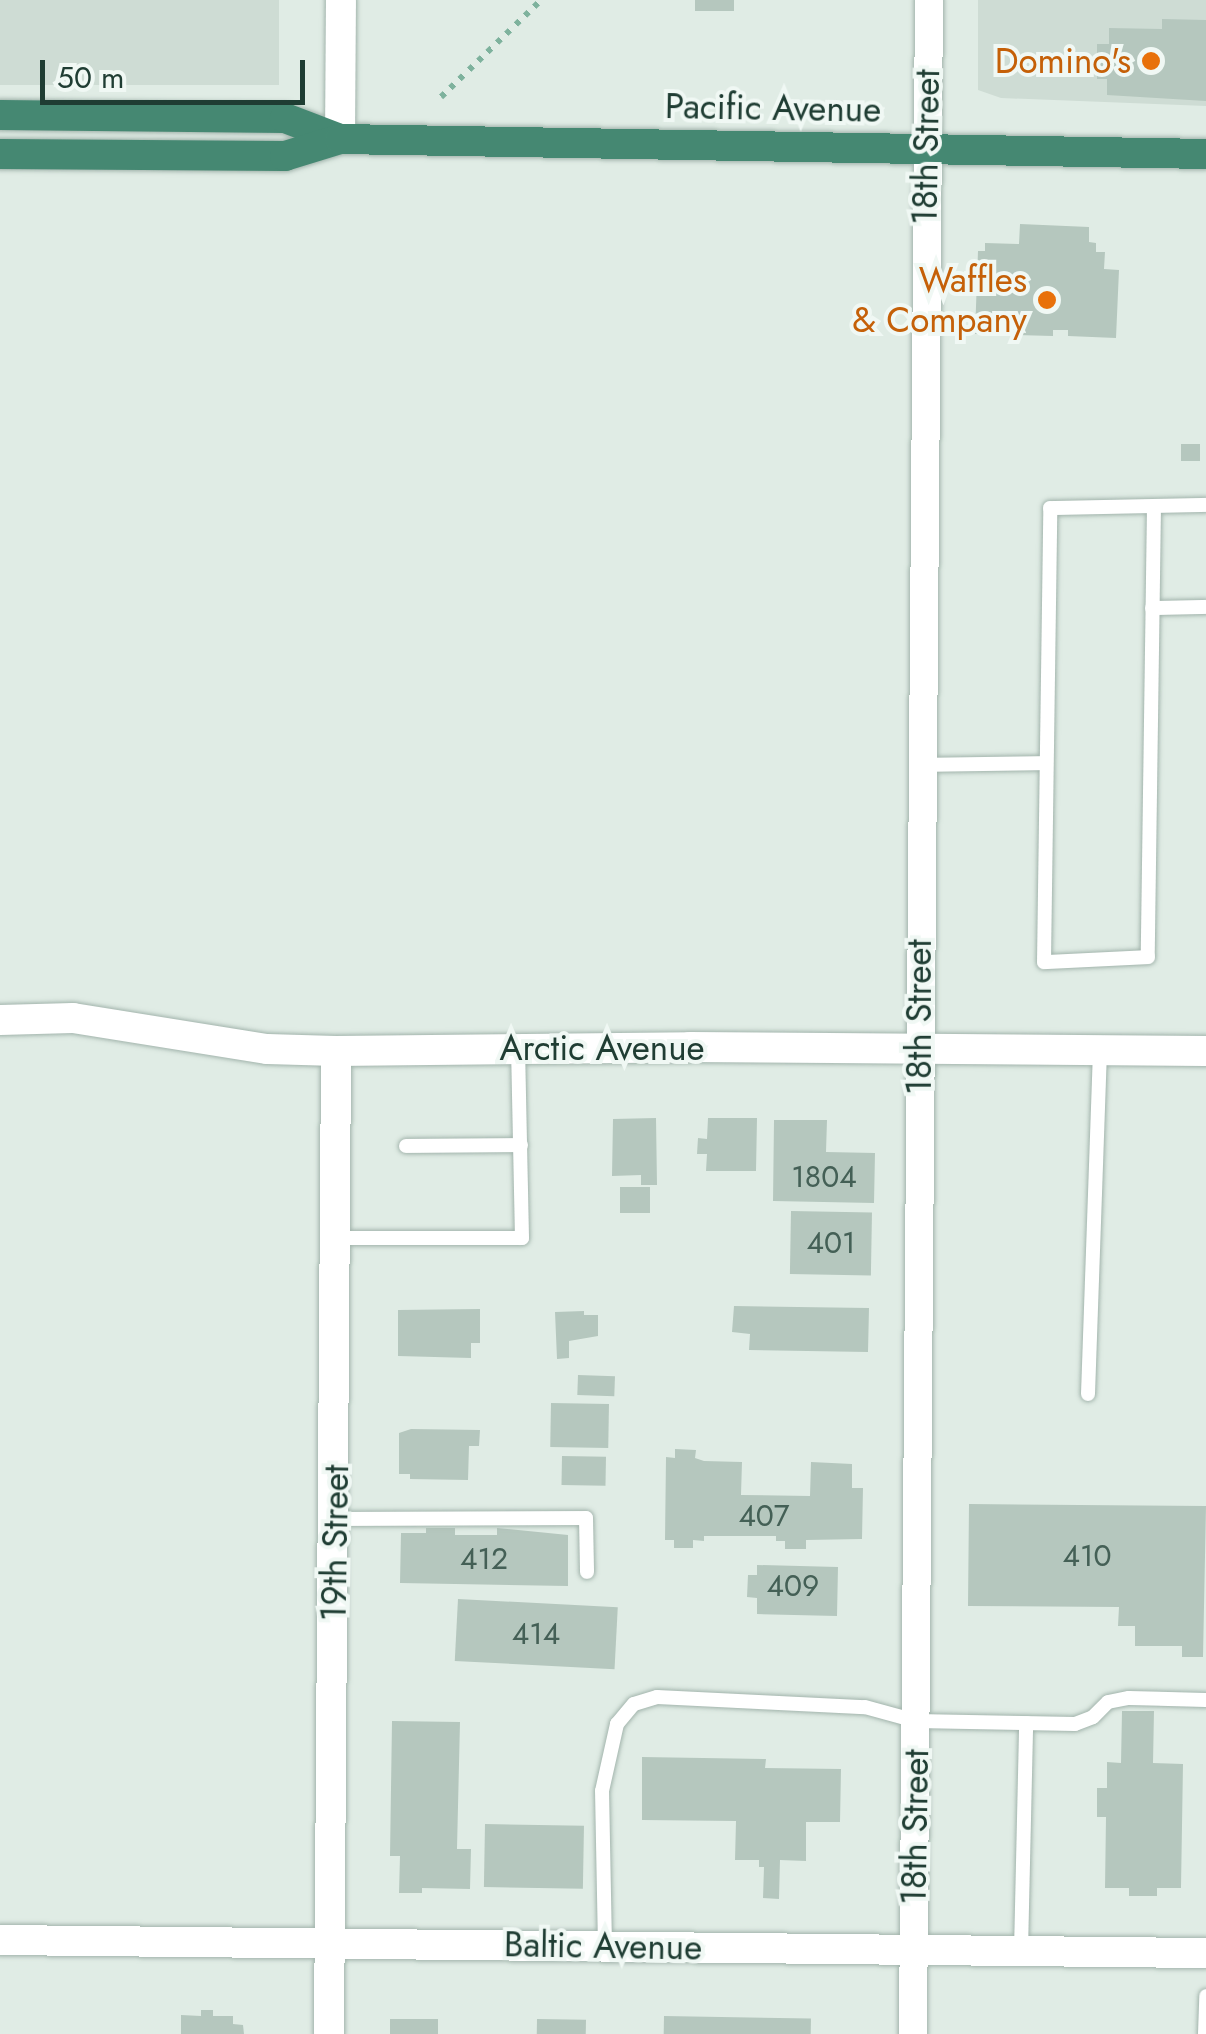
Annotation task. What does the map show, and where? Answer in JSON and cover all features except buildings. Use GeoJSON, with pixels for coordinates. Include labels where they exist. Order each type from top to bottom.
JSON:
{"type":"FeatureCollection","features":[{"type":"Feature","properties":{"kind":"highway","name":"Pacific Avenue"},"geometry":{"type":"LineString","coordinates":[[0,116],[285,118],[340,140]]}},
{"type":"Feature","properties":{"kind":"highway","name":"Pacific Avenue"},"geometry":{"type":"LineString","coordinates":[[0,154],[285,156],[340,140],[1206,154]]}},
{"type":"Feature","properties":{"kind":"street"},"geometry":{"type":"LineString","coordinates":[[340,140],[341,0]]}},
{"type":"Feature","properties":{"kind":"street","name":"18th Street"},"geometry":{"type":"LineString","coordinates":[[913,2034],[928,0]]}},
{"type":"Feature","properties":{"kind":"street","name":"Arctic Avenue"},"geometry":{"type":"LineString","coordinates":[[0,1020],[73,1018],[267,1049],[336,1052],[518,1048],[1206,1052]]}},
{"type":"Feature","properties":{"kind":"street","name":"19th Street"},"geometry":{"type":"LineString","coordinates":[[329,2034],[338,1238],[336,1052]]}},
{"type":"Feature","properties":{"kind":"street","name":"Baltic Avenue"},"geometry":{"type":"LineString","coordinates":[[0,1940],[1206,1953]]}},
{"type":"Feature","properties":{"kind":"lane"},"geometry":{"type":"LineString","coordinates":[[1154,506],[1148,957],[1044,962],[1050,508],[1154,506],[1206,505]]}},
{"type":"Feature","properties":{"kind":"lane"},"geometry":{"type":"LineString","coordinates":[[1152,608],[1206,607]]}},
{"type":"Feature","properties":{"kind":"lane"},"geometry":{"type":"LineString","coordinates":[[921,765],[1046,762]]}},
{"type":"Feature","properties":{"kind":"lane"},"geometry":{"type":"LineString","coordinates":[[338,1238],[522,1238],[518,1048]]}},
{"type":"Feature","properties":{"kind":"lane"},"geometry":{"type":"LineString","coordinates":[[1088,1394],[1100,1051]]}},
{"type":"Feature","properties":{"kind":"lane"},"geometry":{"type":"LineString","coordinates":[[406,1146],[520,1145]]}},
{"type":"Feature","properties":{"kind":"lane"},"geometry":{"type":"LineString","coordinates":[[336,1518],[586,1518],[587,1572]]}},
{"type":"Feature","properties":{"kind":"lane"},"geometry":{"type":"LineString","coordinates":[[604,1946],[602,1792],[617,1724],[634,1704],[658,1697],[865,1707],[916,1721],[1076,1724],[1093,1717],[1108,1702],[1129,1698],[1206,1700]]}},
{"type":"Feature","properties":{"kind":"lane"},"geometry":{"type":"LineString","coordinates":[[1021,1952],[1026,1724]]}},
{"type":"Feature","properties":{"kind":"lane"},"geometry":{"type":"LineString","coordinates":[[1205,2034],[1206,1996]]}},
{"type":"Feature","properties":{"kind":"path"},"geometry":{"type":"LineString","coordinates":[[441,96],[541,0]]}},
{"type":"Feature","properties":{"kind":"shaded area"},"geometry":{"type":"Polygon","coordinates":[[[0,0],[279,0],[279,85],[0,85],[0,0]]]}},
{"type":"Feature","properties":{"kind":"shaded area"},"geometry":{"type":"Polygon","coordinates":[[[978,0],[1206,0],[1206,106],[1001,98],[978,90],[978,0]]]}},
{"type":"Feature","properties":{"kind":"place","name":"Domino's"},"geometry":{"type":"Point","coordinates":[1151,61]}},
{"type":"Feature","properties":{"kind":"place","name":"Waffles & Company"},"geometry":{"type":"Point","coordinates":[1047,300]}}]}
